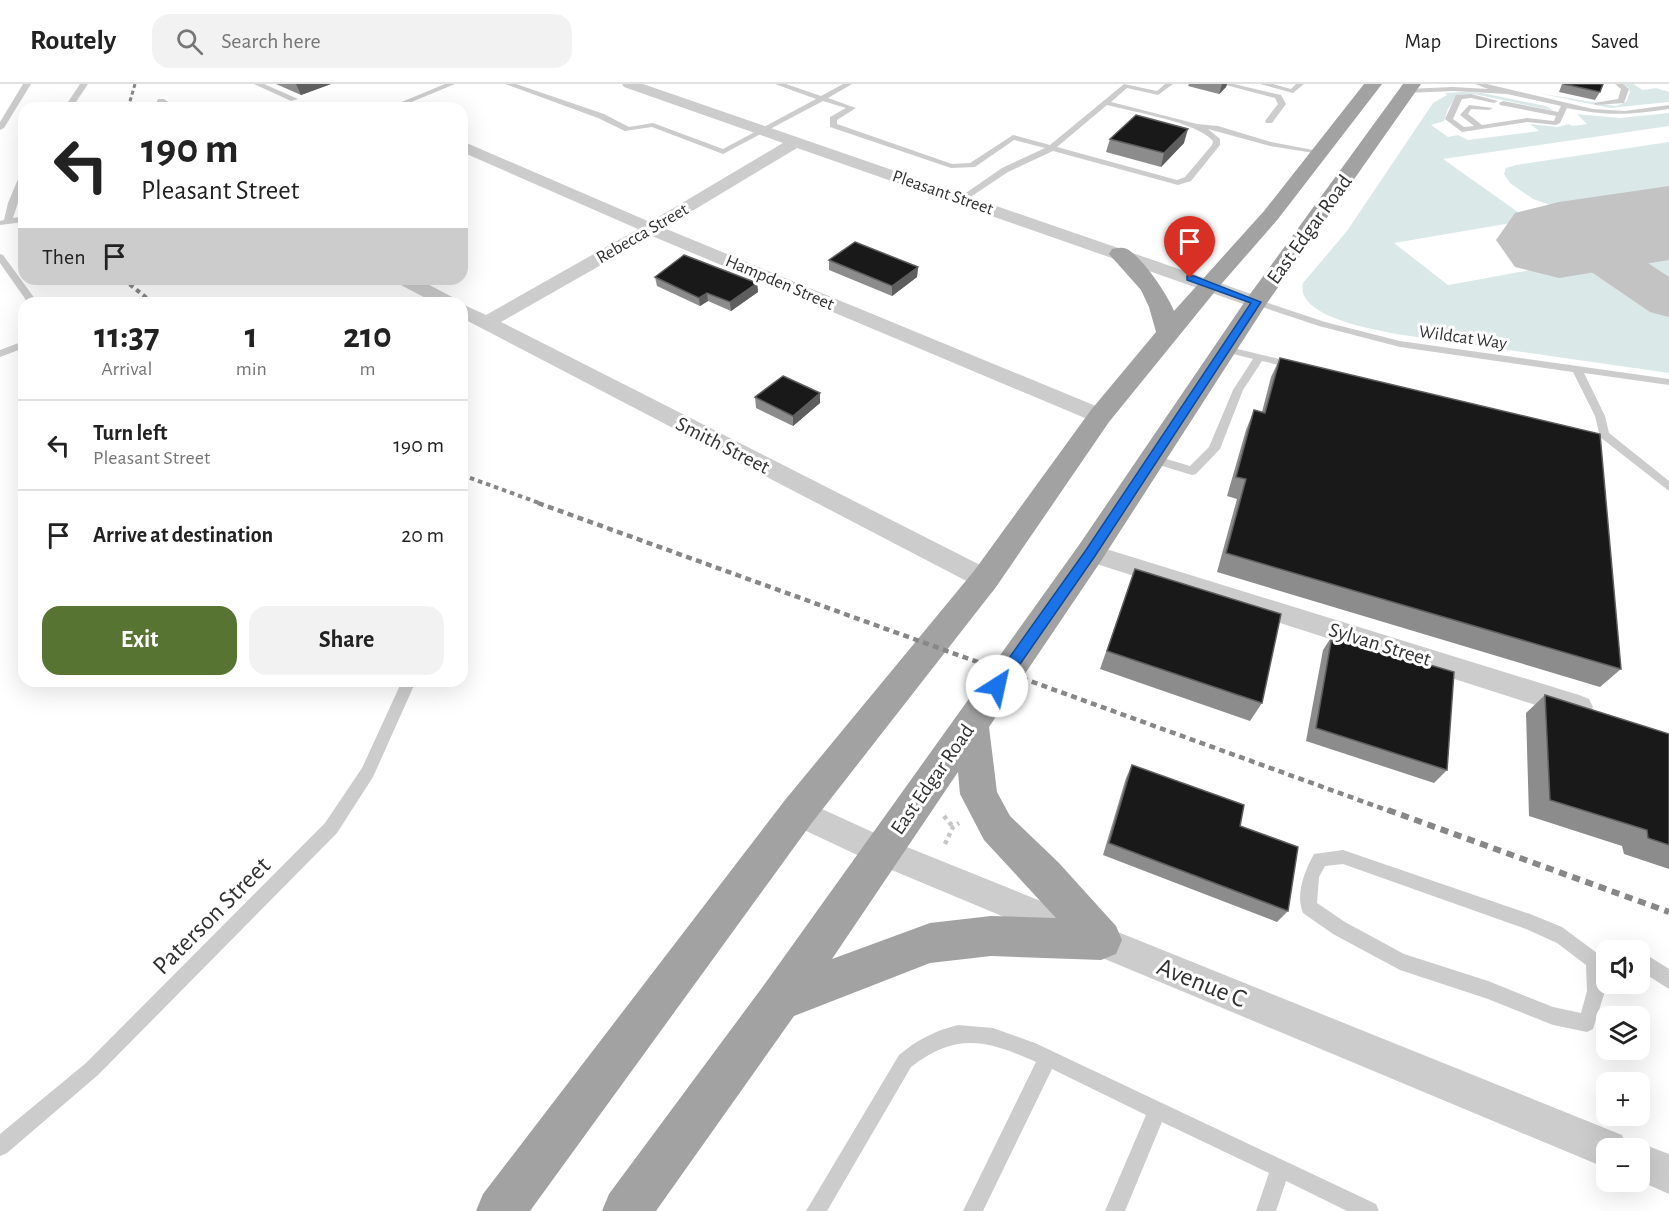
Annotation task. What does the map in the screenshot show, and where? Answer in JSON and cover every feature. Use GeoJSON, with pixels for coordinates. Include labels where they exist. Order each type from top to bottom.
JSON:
{"type":"FeatureCollection","features":[{"type":"Feature","properties":{"kind":"highway","name":"East Edgar Road"},"geometry":{"type":"LineString","coordinates":[[500,1211],[798,812],[985,579],[1100,416],[1168,332],[1271,215],[1372,84]]}},
{"type":"Feature","properties":{"kind":"highway","name":"East Edgar Road"},"geometry":{"type":"LineString","coordinates":[[626,1211],[779,1000],[1090,553],[1256,302],[1409,87]]}},
{"type":"Feature","properties":{"kind":"highway"},"geometry":{"type":"LineString","coordinates":[[1120,254],[1155,291],[1168,332]]}},
{"type":"Feature","properties":{"kind":"highway"},"geometry":{"type":"LineString","coordinates":[[970,724],[979,794],[997,828],[1045,876],[1101,940]]}},
{"type":"Feature","properties":{"kind":"highway"},"geometry":{"type":"LineString","coordinates":[[779,1000],[930,943],[991,936],[1101,940]]}},
{"type":"Feature","properties":{"kind":"street","name":"Pleasant Street"},"geometry":{"type":"LineString","coordinates":[[629,84],[1256,302]]}},
{"type":"Feature","properties":{"kind":"street","name":"Rebecca Street"},"geometry":{"type":"LineString","coordinates":[[486,323],[651,229],[797,141]]}},
{"type":"Feature","properties":{"kind":"street","name":"Hampden Street"},"geometry":{"type":"LineString","coordinates":[[468,149],[651,229],[1100,416]]}},
{"type":"Feature","properties":{"kind":"street"},"geometry":{"type":"LineString","coordinates":[[415,285],[438,297]]}},
{"type":"Feature","properties":{"kind":"street","name":"Smith Street"},"geometry":{"type":"LineString","coordinates":[[468,313],[985,579]]}},
{"type":"Feature","properties":{"kind":"street","name":"Sylvan Street"},"geometry":{"type":"LineString","coordinates":[[1090,553],[1601,713]]}},
{"type":"Feature","properties":{"kind":"street","name":"Avenue C"},"geometry":{"type":"LineString","coordinates":[[798,812],[881,851],[1596,1144]]}},
{"type":"Feature","properties":{"kind":"street"},"geometry":{"type":"LineString","coordinates":[[1650,1166],[1669,1174]]}},
{"type":"Feature","properties":{"kind":"lane"},"geometry":{"type":"LineString","coordinates":[[0,128],[27,84]]}},
{"type":"Feature","properties":{"kind":"lane"},"geometry":{"type":"LineString","coordinates":[[72,102],[84,84]]}},
{"type":"Feature","properties":{"kind":"lane"},"geometry":{"type":"LineString","coordinates":[[258,84],[294,99]]}},
{"type":"Feature","properties":{"kind":"lane"},"geometry":{"type":"LineString","coordinates":[[406,102],[451,84]]}},
{"type":"Feature","properties":{"kind":"lane"},"geometry":{"type":"LineString","coordinates":[[509,84],[601,116],[628,129],[652,125],[723,152],[848,84]]}},
{"type":"Feature","properties":{"kind":"lane"},"geometry":{"type":"LineString","coordinates":[[779,84],[852,108],[833,119],[833,125],[837,127],[951,166],[972,165],[1013,137],[1178,183],[1188,179],[1213,150],[1217,141],[1197,126]]}},
{"type":"Feature","properties":{"kind":"lane"},"geometry":{"type":"LineString","coordinates":[[963,199],[1005,170],[1050,148],[1127,85],[1158,93],[1169,84]]}},
{"type":"Feature","properties":{"kind":"lane"},"geometry":{"type":"LineString","coordinates":[[1226,84],[1278,97],[1282,104],[1269,121]]}},
{"type":"Feature","properties":{"kind":"lane"},"geometry":{"type":"LineString","coordinates":[[1264,84],[1293,91],[1300,84]]}},
{"type":"Feature","properties":{"kind":"lane"},"geometry":{"type":"LineString","coordinates":[[1479,84],[1593,111],[1625,113],[1669,107]]}},
{"type":"Feature","properties":{"kind":"lane"},"geometry":{"type":"LineString","coordinates":[[1511,84],[1594,102],[1616,103],[1621,101],[1625,88],[1619,84]]}},
{"type":"Feature","properties":{"kind":"lane"},"geometry":{"type":"LineString","coordinates":[[1409,87],[1507,92]]}},
{"type":"Feature","properties":{"kind":"lane"},"geometry":{"type":"LineString","coordinates":[[1524,96],[1528,88]]}},
{"type":"Feature","properties":{"kind":"lane"},"geometry":{"type":"LineString","coordinates":[[1480,127],[1464,115],[1469,107],[1492,104],[1472,96],[1460,97],[1449,119],[1462,130],[1527,120],[1556,123],[1560,120],[1565,105]]}},
{"type":"Feature","properties":{"kind":"lane"},"geometry":{"type":"LineString","coordinates":[[1106,103],[1197,126],[1218,128],[1281,146],[1320,152]]}},
{"type":"Feature","properties":{"kind":"lane"},"geometry":{"type":"LineString","coordinates":[[1527,120],[1501,106],[1560,115]]}},
{"type":"Feature","properties":{"kind":"lane"},"geometry":{"type":"LineString","coordinates":[[4,223],[18,188]]}},
{"type":"Feature","properties":{"kind":"lane"},"geometry":{"type":"LineString","coordinates":[[0,257],[18,282]]}},
{"type":"Feature","properties":{"kind":"lane","name":"Wildcat Way"},"geometry":{"type":"LineString","coordinates":[[1256,302],[1322,324],[1400,344],[1669,382]]}},
{"type":"Feature","properties":{"kind":"lane"},"geometry":{"type":"LineString","coordinates":[[0,354],[18,346]]}},
{"type":"Feature","properties":{"kind":"lane"},"geometry":{"type":"LineString","coordinates":[[1225,349],[1304,368]]}},
{"type":"Feature","properties":{"kind":"lane"},"geometry":{"type":"LineString","coordinates":[[1153,459],[1192,471],[1214,449],[1238,390],[1259,358]]}},
{"type":"Feature","properties":{"kind":"lane"},"geometry":{"type":"LineString","coordinates":[[1577,369],[1600,416],[1599,434],[1669,488]]}},
{"type":"Feature","properties":{"kind":"lane","name":"Paterson Street"},"geometry":{"type":"LineString","coordinates":[[0,1146],[92,1069],[331,828],[368,772],[406,687]]}},
{"type":"Feature","properties":{"kind":"lane"},"geometry":{"type":"LineString","coordinates":[[1344,857],[1456,895],[1560,935],[1600,962],[1596,991],[1587,1023],[1553,1016],[1488,990],[1400,961],[1339,928],[1309,907],[1311,876],[1320,859],[1344,857]]}},
{"type":"Feature","properties":{"kind":"lane"},"geometry":{"type":"LineString","coordinates":[[1650,966],[1669,980]]}},
{"type":"Feature","properties":{"kind":"lane"},"geometry":{"type":"LineString","coordinates":[[816,1211],[897,1072],[915,1052],[949,1036],[982,1034],[1006,1040],[1048,1058],[1369,1211]]}},
{"type":"Feature","properties":{"kind":"lane"},"geometry":{"type":"LineString","coordinates":[[973,1211],[1048,1058]]}},
{"type":"Feature","properties":{"kind":"lane"},"geometry":{"type":"LineString","coordinates":[[1115,1211],[1158,1110]]}},
{"type":"Feature","properties":{"kind":"lane"},"geometry":{"type":"LineString","coordinates":[[1266,1211],[1280,1169]]}},
{"type":"Feature","properties":{"kind":"path"},"geometry":{"type":"LineString","coordinates":[[945,844],[953,827],[964,819]]}},
{"type":"Feature","properties":{"kind":"shaded area"},"geometry":{"type":"Polygon","coordinates":[[[1622,84],[1633,84],[1643,90],[1656,88],[1669,92],[1669,102],[1610,108],[1538,93],[1616,106],[1626,102],[1630,92],[1628,87],[1622,84]]]}},
{"type":"Feature","properties":{"kind":"shaded area"},"geometry":{"type":"Polygon","coordinates":[[[1445,93],[1482,93],[1546,106],[1554,111],[1474,94],[1457,95],[1444,121],[1431,125],[1448,137],[1458,135],[1468,140],[1539,131],[1530,124],[1558,127],[1569,124],[1573,126],[1587,124],[1577,114],[1620,118],[1669,113],[1669,126],[1443,159],[1529,220],[1394,243],[1448,285],[1570,266],[1588,267],[1612,274],[1669,313],[1669,373],[1396,334],[1354,325],[1323,313],[1311,305],[1304,295],[1303,283],[1347,231],[1433,103],[1447,95],[1445,93]]]}},
{"type":"Feature","properties":{"kind":"shaded area"},"geometry":{"type":"Polygon","coordinates":[[[1669,142],[1669,193],[1559,208],[1533,199],[1510,183],[1504,174],[1506,168],[1516,165],[1669,142]]]}},
{"type":"Feature","properties":{"kind":"shaded area"},"geometry":{"type":"Polygon","coordinates":[[[1669,257],[1669,289],[1636,266],[1636,263],[1669,257]]]}},
{"type":"Feature","properties":{"kind":"building"},"geometry":{"type":"Polygon","coordinates":[[[1564,84],[1603,84],[1600,92],[1564,84]]]}},
{"type":"Feature","properties":{"kind":"building"},"geometry":{"type":"Polygon","coordinates":[[[1136,115],[1188,129],[1164,153],[1110,139],[1136,115]]]}},
{"type":"Feature","properties":{"kind":"building"},"geometry":{"type":"Polygon","coordinates":[[[855,242],[918,267],[892,286],[829,260],[855,242]]]}},
{"type":"Feature","properties":{"kind":"building"},"geometry":{"type":"Polygon","coordinates":[[[684,255],[757,283],[730,302],[707,293],[699,298],[655,277],[684,255]]]}},
{"type":"Feature","properties":{"kind":"building"},"geometry":{"type":"Polygon","coordinates":[[[1280,358],[1600,434],[1621,669],[1226,553],[1246,479],[1236,477],[1254,410],[1265,413],[1280,358]]]}},
{"type":"Feature","properties":{"kind":"building"},"geometry":{"type":"Polygon","coordinates":[[[783,376],[820,393],[793,416],[755,397],[783,376]]]}},
{"type":"Feature","properties":{"kind":"building"},"geometry":{"type":"Polygon","coordinates":[[[1135,569],[1281,614],[1262,703],[1107,651],[1135,569]]]}},
{"type":"Feature","properties":{"kind":"building"},"geometry":{"type":"Polygon","coordinates":[[[1332,636],[1454,672],[1447,770],[1316,728],[1332,636]]]}},
{"type":"Feature","properties":{"kind":"building"},"geometry":{"type":"Polygon","coordinates":[[[1545,695],[1669,734],[1669,845],[1648,838],[1647,830],[1550,800],[1545,695]]]}},
{"type":"Feature","properties":{"kind":"building"},"geometry":{"type":"Polygon","coordinates":[[[1132,765],[1244,805],[1240,826],[1298,847],[1288,911],[1109,843],[1132,765]]]}},
{"type":"Feature","properties":{"kind":"taxiway"},"geometry":{"type":"LineString","coordinates":[[1574,237],[1669,301]]}},
{"type":"Feature","properties":{"kind":"runway"},"geometry":{"type":"LineString","coordinates":[[1559,240],[1669,223]]}},
{"type":"Feature","properties":{"kind":"railway"},"geometry":{"type":"LineString","coordinates":[[130,102],[135,84]]}},
{"type":"Feature","properties":{"kind":"railway"},"geometry":{"type":"LineString","coordinates":[[130,285],[146,297]]}},
{"type":"Feature","properties":{"kind":"railway"},"geometry":{"type":"LineString","coordinates":[[468,477],[542,504]]}},
{"type":"Feature","properties":{"kind":"railway"},"geometry":{"type":"LineString","coordinates":[[538,503],[1392,812]]}},
{"type":"Feature","properties":{"kind":"railway"},"geometry":{"type":"LineString","coordinates":[[1388,810],[1669,912]]}},
{"type":"Feature","properties":{"kind":"route"},"geometry":{"type":"LineString","coordinates":[[997,686],[1090,553],[1256,302],[1190,278]]}}]}
